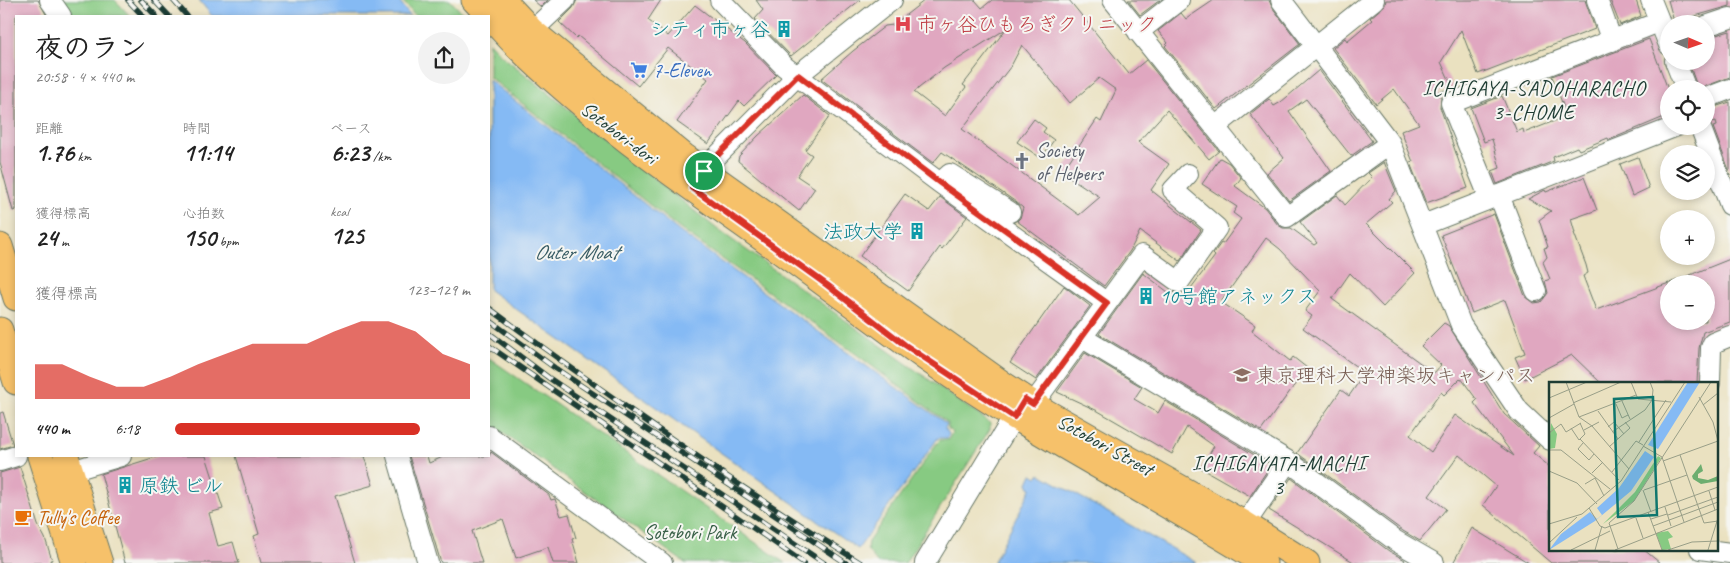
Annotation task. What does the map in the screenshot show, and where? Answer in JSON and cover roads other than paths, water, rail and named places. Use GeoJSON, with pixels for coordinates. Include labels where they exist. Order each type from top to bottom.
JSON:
{"type":"FeatureCollection","features":[{"type":"Feature","properties":{"kind":"main road","name":"Sotobori-dori"},"geometry":{"type":"LineString","coordinates":[[474,0],[488,15]]}},
{"type":"Feature","properties":{"kind":"main road","name":"Sotobori-dori"},"geometry":{"type":"LineString","coordinates":[[503,0],[532,31],[594,84],[698,179]]}},
{"type":"Feature","properties":{"kind":"main road","name":"Sotobori-dori"},"geometry":{"type":"LineString","coordinates":[[490,17],[526,56],[578,102],[698,179]]}},
{"type":"Feature","properties":{"kind":"main road","name":"Sotobori Street"},"geometry":{"type":"LineString","coordinates":[[698,179],[1024,407],[1192,519],[1264,563]]}},
{"type":"Feature","properties":{"kind":"main road"},"geometry":{"type":"LineString","coordinates":[[0,246],[15,295]]}},
{"type":"Feature","properties":{"kind":"main road"},"geometry":{"type":"LineString","coordinates":[[0,330],[15,379]]}},
{"type":"Feature","properties":{"kind":"main road","name":"Sotobori Street"},"geometry":{"type":"LineString","coordinates":[[1024,407],[1245,524],[1307,563]]}},
{"type":"Feature","properties":{"kind":"main road"},"geometry":{"type":"LineString","coordinates":[[69,464],[100,563]]}},
{"type":"Feature","properties":{"kind":"main road"},"geometry":{"type":"LineString","coordinates":[[43,468],[74,563]]}},
{"type":"Feature","properties":{"kind":"street"},"geometry":{"type":"LineString","coordinates":[[50,0],[60,15]]}},
{"type":"Feature","properties":{"kind":"street"},"geometry":{"type":"LineString","coordinates":[[532,31],[565,0]]}},
{"type":"Feature","properties":{"kind":"street"},"geometry":{"type":"LineString","coordinates":[[720,0],[785,67],[940,183],[1107,303]]}},
{"type":"Feature","properties":{"kind":"street"},"geometry":{"type":"LineString","coordinates":[[698,179],[798,75],[892,0]]}},
{"type":"Feature","properties":{"kind":"street"},"geometry":{"type":"LineString","coordinates":[[1113,0],[1216,126],[1287,217],[1390,143]]}},
{"type":"Feature","properties":{"kind":"street"},"geometry":{"type":"LineString","coordinates":[[1138,32],[1179,0]]}},
{"type":"Feature","properties":{"kind":"street"},"geometry":{"type":"LineString","coordinates":[[1281,0],[1390,143],[1461,325],[1519,411],[1549,439]]}},
{"type":"Feature","properties":{"kind":"street"},"geometry":{"type":"LineString","coordinates":[[1216,126],[1374,0]]}},
{"type":"Feature","properties":{"kind":"street"},"geometry":{"type":"LineString","coordinates":[[1597,0],[1612,41]]}},
{"type":"Feature","properties":{"kind":"street"},"geometry":{"type":"LineString","coordinates":[[1651,0],[1660,22]]}},
{"type":"Feature","properties":{"kind":"street"},"geometry":{"type":"LineString","coordinates":[[1715,23],[1730,18]]}},
{"type":"Feature","properties":{"kind":"street"},"geometry":{"type":"LineString","coordinates":[[1536,291],[1451,103],[1612,41],[1660,37]]}},
{"type":"Feature","properties":{"kind":"street"},"geometry":{"type":"LineString","coordinates":[[1715,95],[1730,89]]}},
{"type":"Feature","properties":{"kind":"street"},"geometry":{"type":"LineString","coordinates":[[1423,224],[1660,133]]}},
{"type":"Feature","properties":{"kind":"street"},"geometry":{"type":"LineString","coordinates":[[1703,135],[1730,205]]}},
{"type":"Feature","properties":{"kind":"street"},"geometry":{"type":"LineString","coordinates":[[940,183],[950,174],[1010,212]]}},
{"type":"Feature","properties":{"kind":"street"},"geometry":{"type":"LineString","coordinates":[[925,563],[1024,407],[1081,337],[1142,255],[1178,282],[1218,228],[1173,190],[1188,174]]}},
{"type":"Feature","properties":{"kind":"street"},"geometry":{"type":"LineString","coordinates":[[1710,382],[1711,348],[1713,343],[1730,336]]}},
{"type":"Feature","properties":{"kind":"street"},"geometry":{"type":"LineString","coordinates":[[1081,337],[1288,461],[1396,541],[1434,563]]}},
{"type":"Feature","properties":{"kind":"street"},"geometry":{"type":"LineString","coordinates":[[490,437],[662,563]]}},
{"type":"Feature","properties":{"kind":"street"},"geometry":{"type":"LineString","coordinates":[[0,460],[15,456]]}},
{"type":"Feature","properties":{"kind":"street"},"geometry":{"type":"LineString","coordinates":[[43,468],[114,457]]}},
{"type":"Feature","properties":{"kind":"street"},"geometry":{"type":"LineString","coordinates":[[397,457],[428,563]]}},
{"type":"Feature","properties":{"kind":"street"},"geometry":{"type":"LineString","coordinates":[[1245,524],[1288,461]]}},
{"type":"Feature","properties":{"kind":"street"},"geometry":{"type":"LineString","coordinates":[[1700,550],[1702,563]]}},
{"type":"Feature","properties":{"kind":"street"},"geometry":{"type":"LineString","coordinates":[[1706,550],[1730,554]]}},
{"type":"Feature","properties":{"kind":"water"},"geometry":{"type":"Polygon","coordinates":[[[199,0],[398,0],[409,15],[211,15],[199,0]]]}},
{"type":"Feature","properties":{"kind":"water","name":"Outer Moat"},"geometry":{"type":"Polygon","coordinates":[[[490,81],[680,232],[947,424],[945,428],[949,434],[947,438],[938,438],[858,549],[490,291],[490,81]]]}},
{"type":"Feature","properties":{"kind":"water"},"geometry":{"type":"Polygon","coordinates":[[[1032,474],[1037,477],[1040,474],[1197,563],[993,563],[1031,489],[1028,483],[1032,474]]]}},
{"type":"Feature","properties":{"kind":"railway"},"geometry":{"type":"LineString","coordinates":[[128,0],[142,15]]}},
{"type":"Feature","properties":{"kind":"railway"},"geometry":{"type":"LineString","coordinates":[[141,0],[155,15]]}},
{"type":"Feature","properties":{"kind":"railway"},"geometry":{"type":"LineString","coordinates":[[154,0],[168,15]]}},
{"type":"Feature","properties":{"kind":"railway"},"geometry":{"type":"LineString","coordinates":[[173,0],[186,15]]}},
{"type":"Feature","properties":{"kind":"railway"},"geometry":{"type":"LineString","coordinates":[[490,309],[672,439],[861,563]]}},
{"type":"Feature","properties":{"kind":"railway"},"geometry":{"type":"LineString","coordinates":[[490,321],[555,368],[846,563]]}},
{"type":"Feature","properties":{"kind":"railway"},"geometry":{"type":"LineString","coordinates":[[490,334],[549,378],[824,563]]}},
{"type":"Feature","properties":{"kind":"railway"},"geometry":{"type":"LineString","coordinates":[[490,347],[804,563]]}},
{"type":"Feature","properties":{"kind":"place","name":"市ヶ谷ひもろぎクリニック"},"geometry":{"type":"Point","coordinates":[903,24]}},
{"type":"Feature","properties":{"kind":"place","name":"シティ市ヶ谷"},"geometry":{"type":"Point","coordinates":[784,29]}},
{"type":"Feature","properties":{"kind":"place","name":"7-Eleven"},"geometry":{"type":"Point","coordinates":[639,70]}},
{"type":"Feature","properties":{"kind":"place","name":"Society of Helpers"},"geometry":{"type":"Point","coordinates":[1022,161]}},
{"type":"Feature","properties":{"kind":"place","name":"法政大学"},"geometry":{"type":"Point","coordinates":[917,231]}},
{"type":"Feature","properties":{"kind":"place","name":"10号館アネックス"},"geometry":{"type":"Point","coordinates":[1146,296]}},
{"type":"Feature","properties":{"kind":"place","name":"東京理科大学神楽坂キャンパス"},"geometry":{"type":"Point","coordinates":[1242,375]}},
{"type":"Feature","properties":{"kind":"place","name":"原鉄 ビル"},"geometry":{"type":"Point","coordinates":[125,485]}},
{"type":"Feature","properties":{"kind":"place","name":"Tully's Coffee"},"geometry":{"type":"Point","coordinates":[23,517]}},
{"type":"Feature","properties":{"kind":"district","name":"ICHIGAYA-SADOHARACHO 3-CHOME"},"geometry":{"type":"Point","coordinates":[1534,100]}},
{"type":"Feature","properties":{"kind":"district","name":"ICHIGAYATA-MACHI 3"},"geometry":{"type":"Point","coordinates":[1279,475]}},
{"type":"Feature","properties":{"kind":"park label","name":"Sotobori Park"},"geometry":{"type":"Point","coordinates":[690,532]}}]}
